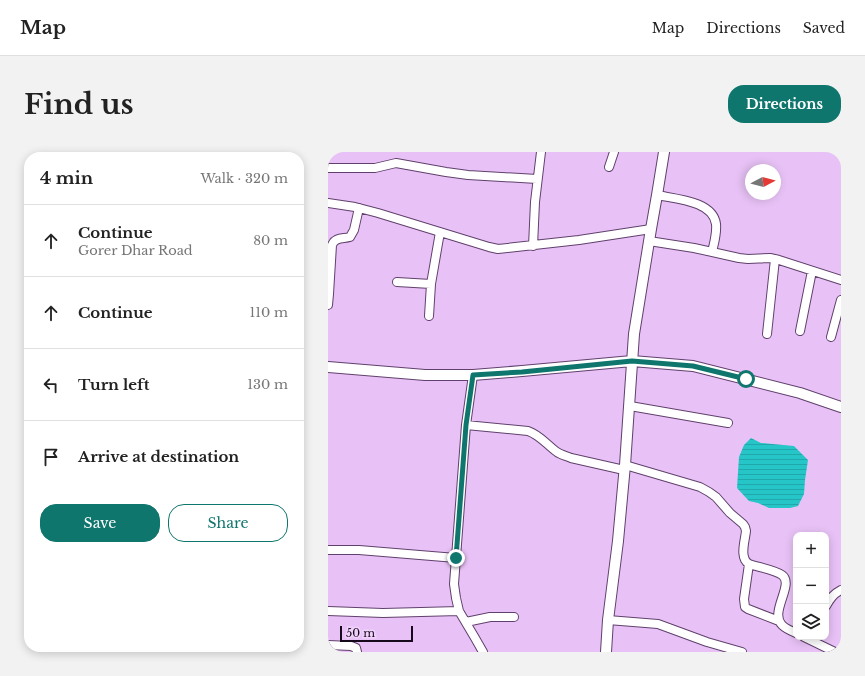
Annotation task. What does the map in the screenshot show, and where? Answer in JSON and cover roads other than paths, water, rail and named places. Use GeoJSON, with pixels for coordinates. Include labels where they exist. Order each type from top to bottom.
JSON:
{"type":"FeatureCollection","features":[{"type":"Feature","properties":{"kind":"street"},"geometry":{"type":"LineString","coordinates":[[532,246],[537,179],[541,152]]}},
{"type":"Feature","properties":{"kind":"street"},"geometry":{"type":"LineString","coordinates":[[609,167],[614,152]]}},
{"type":"Feature","properties":{"kind":"street"},"geometry":{"type":"LineString","coordinates":[[606,652],[608,620],[618,541],[630,406],[634,339],[664,152]]}},
{"type":"Feature","properties":{"kind":"street"},"geometry":{"type":"LineString","coordinates":[[328,168],[374,168],[396,163],[468,175],[537,179]]}},
{"type":"Feature","properties":{"kind":"street"},"geometry":{"type":"LineString","coordinates":[[657,195],[689,202],[702,206],[709,211],[716,223],[716,237],[712,252]]}},
{"type":"Feature","properties":{"kind":"street"},"geometry":{"type":"LineString","coordinates":[[328,203],[359,208],[498,249],[579,240],[651,229]]}},
{"type":"Feature","properties":{"kind":"street"},"geometry":{"type":"LineString","coordinates":[[328,305],[333,241],[336,239],[350,237],[354,230],[359,208]]}},
{"type":"Feature","properties":{"kind":"street"},"geometry":{"type":"LineString","coordinates":[[429,316],[431,284],[440,232]]}},
{"type":"Feature","properties":{"kind":"street"},"geometry":{"type":"LineString","coordinates":[[649,241],[748,259],[775,259],[841,280]]}},
{"type":"Feature","properties":{"kind":"street"},"geometry":{"type":"LineString","coordinates":[[767,334],[775,259]]}},
{"type":"Feature","properties":{"kind":"street"},"geometry":{"type":"LineString","coordinates":[[800,331],[812,271]]}},
{"type":"Feature","properties":{"kind":"street"},"geometry":{"type":"LineString","coordinates":[[397,282],[431,284]]}},
{"type":"Feature","properties":{"kind":"street"},"geometry":{"type":"LineString","coordinates":[[831,337],[841,300]]}},
{"type":"Feature","properties":{"kind":"street"},"geometry":{"type":"LineString","coordinates":[[328,367],[425,375],[473,375],[522,372],[632,361],[693,366],[800,393],[841,407]]}},
{"type":"Feature","properties":{"kind":"street"},"geometry":{"type":"LineString","coordinates":[[473,375],[466,425],[454,584],[459,611],[482,652]]}},
{"type":"Feature","properties":{"kind":"street"},"geometry":{"type":"LineString","coordinates":[[630,406],[728,423]]}},
{"type":"Feature","properties":{"kind":"street"},"geometry":{"type":"LineString","coordinates":[[466,425],[528,431],[534,433],[558,453],[563,455],[572,458],[624,467],[700,487],[716,497],[745,527],[746,531],[743,558],[745,562],[783,575],[786,579],[778,616],[782,625],[793,632]]}},
{"type":"Feature","properties":{"kind":"street"},"geometry":{"type":"LineString","coordinates":[[328,550],[359,550],[456,558]]}},
{"type":"Feature","properties":{"kind":"street"},"geometry":{"type":"LineString","coordinates":[[749,564],[744,599],[745,606],[754,612],[780,622]]}},
{"type":"Feature","properties":{"kind":"street"},"geometry":{"type":"LineString","coordinates":[[827,604],[832,596],[841,590]]}},
{"type":"Feature","properties":{"kind":"street"},"geometry":{"type":"LineString","coordinates":[[328,611],[383,613],[459,611]]}},
{"type":"Feature","properties":{"kind":"street"},"geometry":{"type":"LineString","coordinates":[[466,622],[490,617],[514,617]]}},
{"type":"Feature","properties":{"kind":"street"},"geometry":{"type":"LineString","coordinates":[[608,620],[658,624],[707,642],[742,652]]}},
{"type":"Feature","properties":{"kind":"street"},"geometry":{"type":"LineString","coordinates":[[812,640],[835,652]]}},
{"type":"Feature","properties":{"kind":"street"},"geometry":{"type":"LineString","coordinates":[[328,645],[351,646],[356,648],[357,652]]}}]}
